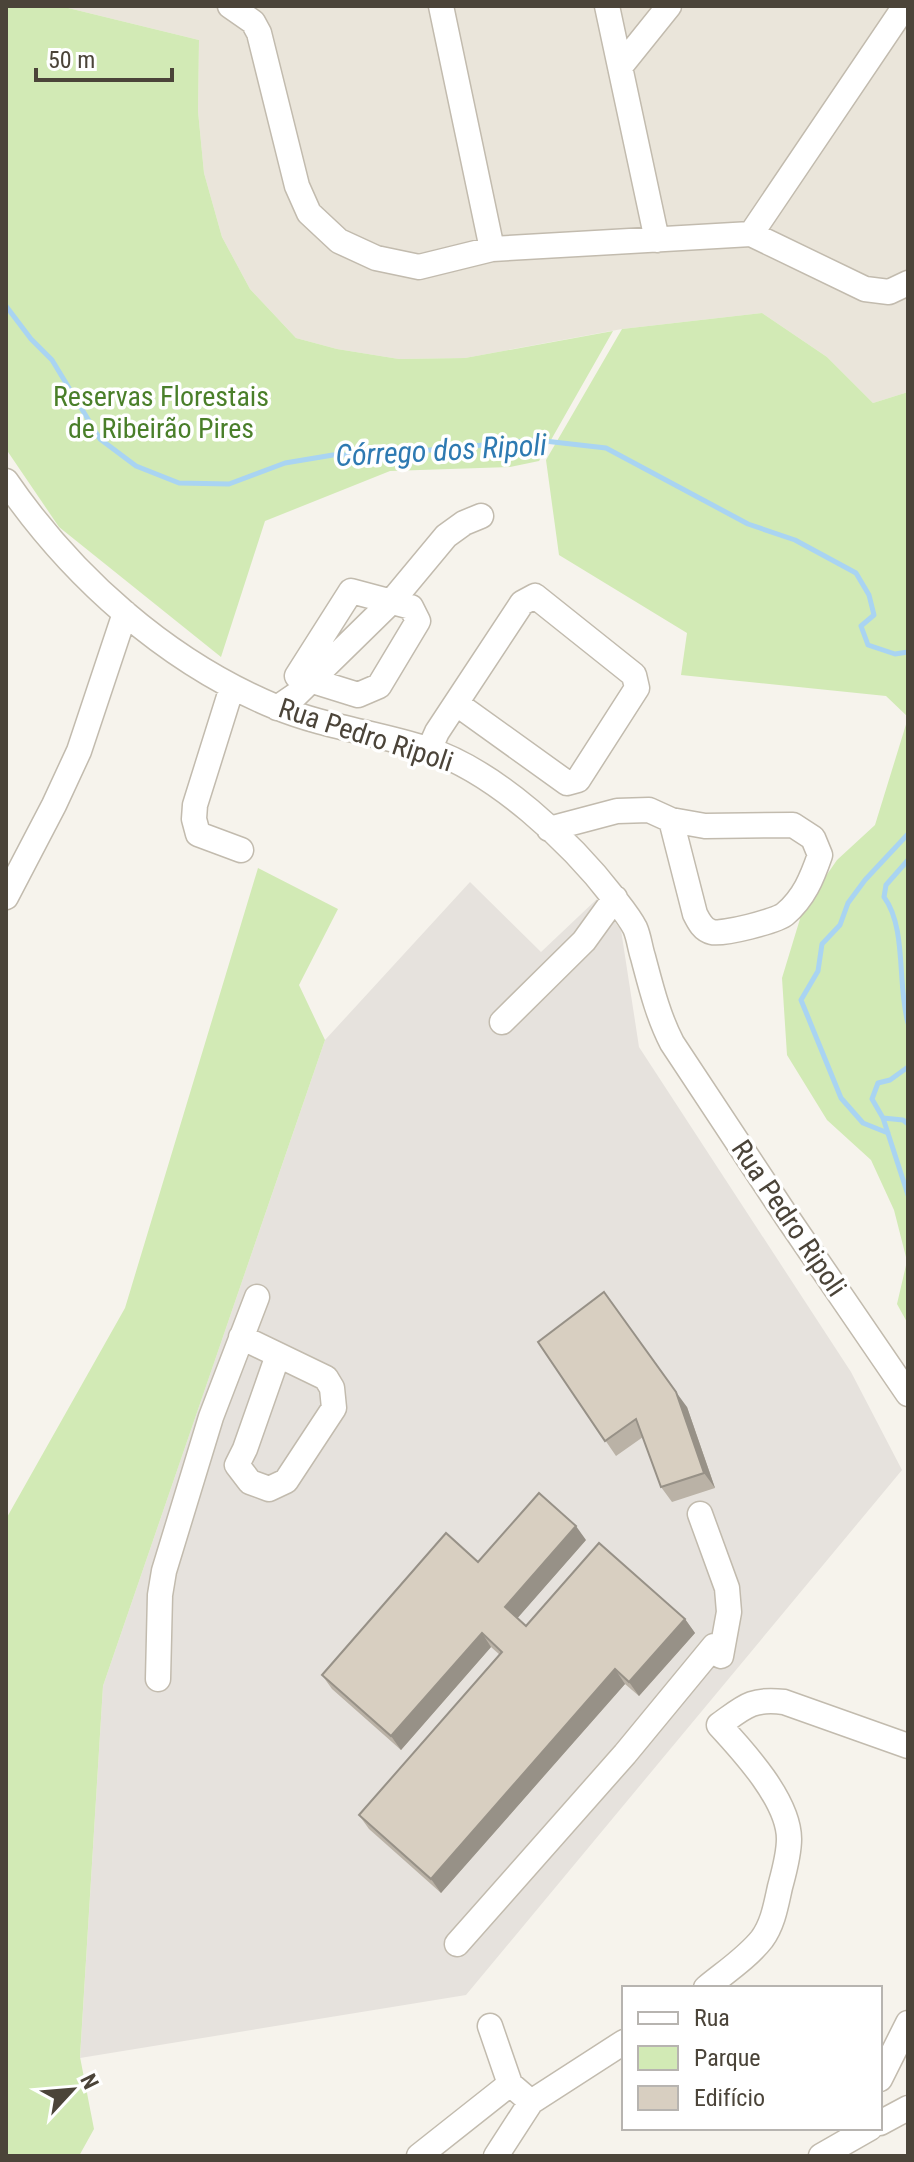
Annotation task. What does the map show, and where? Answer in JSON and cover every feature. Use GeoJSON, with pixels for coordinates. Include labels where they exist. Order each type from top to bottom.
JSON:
{"type":"FeatureCollection","features":[{"type":"Feature","properties":{"kind":"street"},"geometry":{"type":"LineString","coordinates":[[230,6],[253,22],[259,33],[297,186],[309,213],[339,241],[376,258],[419,267],[492,249],[751,234],[865,289],[889,292],[908,283]]}},
{"type":"Feature","properties":{"kind":"street"},"geometry":{"type":"LineString","coordinates":[[441,6],[492,249]]}},
{"type":"Feature","properties":{"kind":"street"},"geometry":{"type":"LineString","coordinates":[[607,6],[657,240]]}},
{"type":"Feature","properties":{"kind":"street"},"geometry":{"type":"LineString","coordinates":[[620,67],[669,6]]}},
{"type":"Feature","properties":{"kind":"street"},"geometry":{"type":"LineString","coordinates":[[751,234],[905,6]]}},
{"type":"Feature","properties":{"kind":"street","name":"Rua Pedro Ripoli"},"geometry":{"type":"LineString","coordinates":[[6,481],[33,521],[59,550],[125,613],[198,667],[277,708],[429,750],[461,764],[497,785],[549,829],[615,898],[635,928],[662,1024],[672,1043],[908,1394]]}},
{"type":"Feature","properties":{"kind":"street"},"geometry":{"type":"LineString","coordinates":[[277,708],[296,695],[392,601],[446,536],[481,516]]}},
{"type":"Feature","properties":{"kind":"street"},"geometry":{"type":"LineString","coordinates":[[351,591],[411,607],[418,621],[379,686],[358,695],[310,681],[297,676],[344,597],[351,591]]}},
{"type":"Feature","properties":{"kind":"street"},"geometry":{"type":"LineString","coordinates":[[429,750],[437,732],[522,603],[535,596],[634,675],[637,688],[578,780],[567,783],[457,704]]}},
{"type":"Feature","properties":{"kind":"street"},"geometry":{"type":"LineString","coordinates":[[6,897],[79,751],[125,613]]}},
{"type":"Feature","properties":{"kind":"street"},"geometry":{"type":"LineString","coordinates":[[232,687],[195,805],[194,819],[198,834],[241,850]]}},
{"type":"Feature","properties":{"kind":"street"},"geometry":{"type":"LineString","coordinates":[[549,829],[617,811],[649,810],[671,820],[705,826],[793,825],[813,838],[820,855],[809,886],[783,916],[723,932],[712,932],[702,927],[695,914],[671,820]]}},
{"type":"Feature","properties":{"kind":"street"},"geometry":{"type":"LineString","coordinates":[[502,1022],[584,941],[615,898]]}},
{"type":"Feature","properties":{"kind":"street"},"geometry":{"type":"LineString","coordinates":[[158,1679],[160,1595],[164,1571],[211,1417],[257,1297]]}},
{"type":"Feature","properties":{"kind":"street"},"geometry":{"type":"LineString","coordinates":[[241,1337],[326,1378],[332,1388],[334,1408],[286,1481],[269,1489],[250,1482],[237,1465],[278,1355]]}},
{"type":"Feature","properties":{"kind":"street"},"geometry":{"type":"LineString","coordinates":[[457,1944],[718,1651],[729,1612],[727,1588],[700,1514]]}},
{"type":"Feature","properties":{"kind":"street"},"geometry":{"type":"LineString","coordinates":[[708,1986],[762,1939],[772,1921],[789,1838],[787,1823],[779,1805],[746,1753],[719,1725],[755,1701],[768,1700],[784,1702],[908,1746]]}},
{"type":"Feature","properties":{"kind":"street"},"geometry":{"type":"LineString","coordinates":[[882,2075],[908,2023]]}},
{"type":"Feature","properties":{"kind":"street"},"geometry":{"type":"LineString","coordinates":[[490,2026],[510,2084],[531,2102]]}},
{"type":"Feature","properties":{"kind":"street"},"geometry":{"type":"LineString","coordinates":[[496,2156],[531,2102],[622,2043]]}},
{"type":"Feature","properties":{"kind":"street"},"geometry":{"type":"LineString","coordinates":[[419,2156],[510,2084]]}},
{"type":"Feature","properties":{"kind":"street"},"geometry":{"type":"LineString","coordinates":[[882,2122],[908,2108]]}},
{"type":"Feature","properties":{"kind":"street"},"geometry":{"type":"LineString","coordinates":[[821,2156],[859,2131]]}},
{"type":"Feature","properties":{"kind":"shaded area"},"geometry":{"type":"Polygon","coordinates":[[[60,6],[908,6],[908,392],[873,403],[827,357],[762,313],[622,329],[465,358],[399,359],[337,349],[296,338],[250,289],[222,237],[204,173],[198,111],[199,40],[60,6]]]}},
{"type":"Feature","properties":{"kind":"shaded area"},"geometry":{"type":"Polygon","coordinates":[[[470,882],[541,952],[597,899],[621,930],[639,1047],[851,1372],[902,1470],[466,1995],[80,2058],[103,1686],[325,1040],[470,882]]]}},
{"type":"Feature","properties":{"kind":"green space","name":"Reservas Florestais de Ribeirão Pires"},"geometry":{"type":"Polygon","coordinates":[[[6,6],[60,6],[199,40],[198,111],[204,173],[222,237],[250,289],[296,338],[337,349],[399,359],[465,358],[613,331],[539,461],[510,467],[390,471],[265,521],[221,657],[59,527],[6,449],[6,6]]]}},
{"type":"Feature","properties":{"kind":"green space"},"geometry":{"type":"Polygon","coordinates":[[[762,313],[827,357],[873,403],[908,392],[908,717],[886,696],[681,675],[687,633],[559,555],[546,460],[622,329],[762,313]]]}},
{"type":"Feature","properties":{"kind":"green space"},"geometry":{"type":"Polygon","coordinates":[[[908,718],[908,1324],[897,1304],[907,1261],[894,1210],[871,1160],[827,1120],[787,1055],[782,978],[803,909],[837,860],[875,825],[908,718]]]}},
{"type":"Feature","properties":{"kind":"green space"},"geometry":{"type":"Polygon","coordinates":[[[258,868],[338,909],[299,985],[325,1040],[103,1686],[80,2057],[94,2129],[79,2156],[6,2156],[6,1519],[125,1308],[258,868]]]}},
{"type":"Feature","properties":{"kind":"building"},"geometry":{"type":"Polygon","coordinates":[[[604,1292],[676,1392],[704,1473],[661,1487],[636,1419],[605,1441],[538,1342],[604,1292]]]}},
{"type":"Feature","properties":{"kind":"building"},"geometry":{"type":"Polygon","coordinates":[[[539,1493],[576,1526],[505,1607],[526,1626],[599,1543],[685,1619],[629,1682],[615,1669],[431,1879],[359,1815],[502,1652],[482,1633],[391,1736],[322,1675],[446,1533],[478,1562],[539,1493]]]}},
{"type":"Feature","properties":{"kind":"waterway","name":"Córrego dos Ripoli"},"geometry":{"type":"LineString","coordinates":[[6,306],[52,360],[100,439],[136,466],[179,483],[229,484],[285,463],[333,455],[377,455],[536,440],[606,448],[748,524],[795,540],[856,573],[869,595],[874,615],[861,626],[868,645],[895,654],[908,652]]}},
{"type":"Feature","properties":{"kind":"waterway","name":"Córrego dos Ripoli"},"geometry":{"type":"LineString","coordinates":[[888,1133],[863,1123],[841,1098],[801,1000],[818,971],[822,944],[840,925],[848,903],[908,834]]}},
{"type":"Feature","properties":{"kind":"waterway","name":"Córrego dos Ripoli"},"geometry":{"type":"LineString","coordinates":[[908,860],[886,885],[884,897],[896,924],[908,1023]]}},
{"type":"Feature","properties":{"kind":"waterway","name":"Córrego dos Ripoli"},"geometry":{"type":"LineString","coordinates":[[908,1067],[890,1080],[878,1083],[872,1099],[883,1118],[908,1195]]}},
{"type":"Feature","properties":{"kind":"waterway","name":"Córrego dos Ripoli"},"geometry":{"type":"LineString","coordinates":[[883,1118],[903,1120],[908,1124]]}}]}
